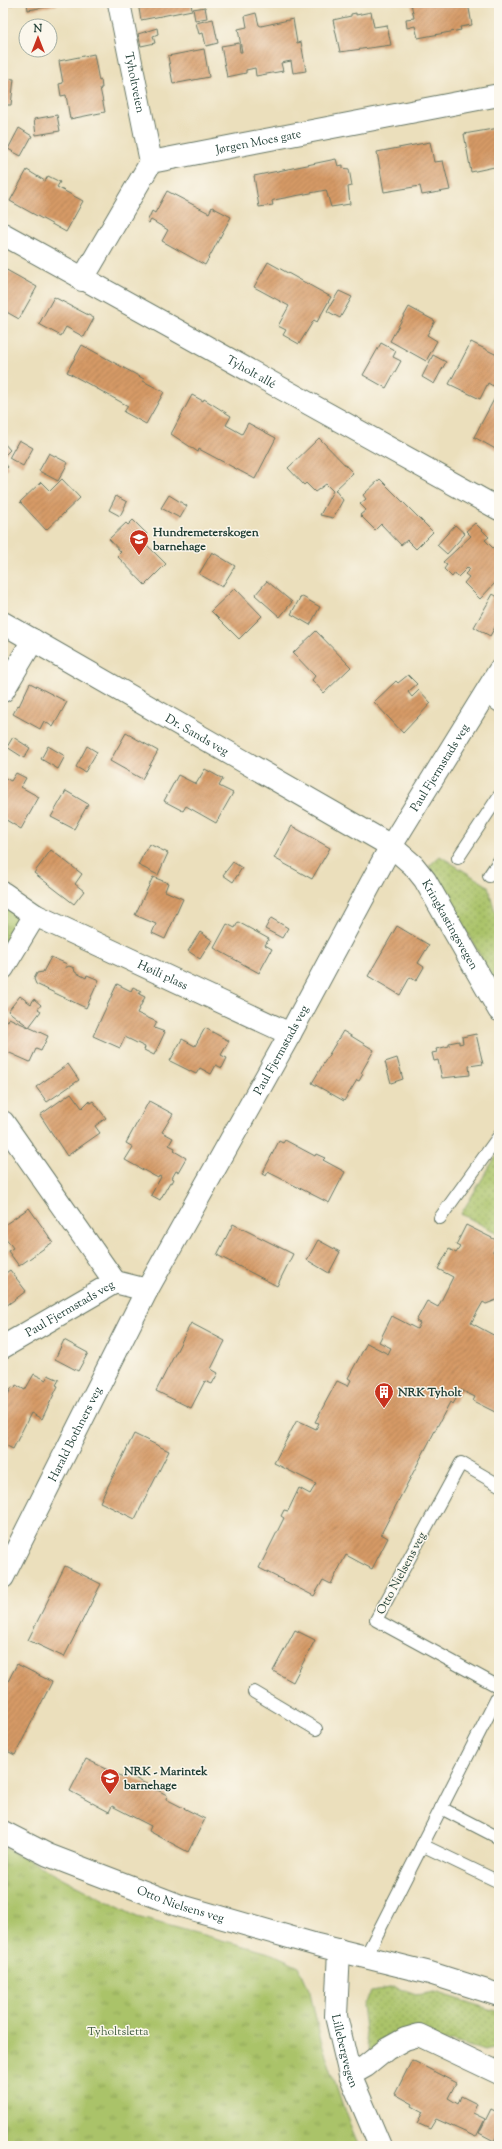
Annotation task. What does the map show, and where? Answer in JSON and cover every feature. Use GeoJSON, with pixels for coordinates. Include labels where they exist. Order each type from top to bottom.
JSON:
{"type":"FeatureCollection","features":[{"type":"Feature","properties":{"kind":"street","name":"Tyholtveien"},"geometry":{"type":"LineString","coordinates":[[119,3],[151,162]]}},
{"type":"Feature","properties":{"kind":"street","name":"Jørgen Moes gate"},"geometry":{"type":"LineString","coordinates":[[151,162],[499,95]]}},
{"type":"Feature","properties":{"kind":"street"},"geometry":{"type":"LineString","coordinates":[[82,280],[151,162]]}},
{"type":"Feature","properties":{"kind":"street","name":"Tyholt allé"},"geometry":{"type":"LineString","coordinates":[[3,234],[82,280],[499,509]]}},
{"type":"Feature","properties":{"kind":"street","name":"Dr. Sands veg"},"geometry":{"type":"LineString","coordinates":[[3,623],[391,846]]}},
{"type":"Feature","properties":{"kind":"street"},"geometry":{"type":"LineString","coordinates":[[3,691],[33,640]]}},
{"type":"Feature","properties":{"kind":"street","name":"Paul Fjermstads veg"},"geometry":{"type":"LineString","coordinates":[[3,1347],[115,1282],[147,1290],[290,1034],[391,846],[491,701],[499,671]]}},
{"type":"Feature","properties":{"kind":"street","name":"Kringkastingsvegen"},"geometry":{"type":"LineString","coordinates":[[391,846],[413,865],[425,880],[499,1010]]}},
{"type":"Feature","properties":{"kind":"street","name":"Høili plass"},"geometry":{"type":"LineString","coordinates":[[3,893],[35,915],[290,1034]]}},
{"type":"Feature","properties":{"kind":"street"},"geometry":{"type":"LineString","coordinates":[[3,968],[35,915]]}},
{"type":"Feature","properties":{"kind":"street"},"geometry":{"type":"LineString","coordinates":[[3,1122],[115,1282]]}},
{"type":"Feature","properties":{"kind":"street","name":"Harald Bothners veg"},"geometry":{"type":"LineString","coordinates":[[3,1578],[147,1290]]}},
{"type":"Feature","properties":{"kind":"street","name":"Otto Nielsens veg"},"geometry":{"type":"LineString","coordinates":[[3,1832],[48,1855],[178,1905],[339,1950],[430,1972],[499,1995]]}},
{"type":"Feature","properties":{"kind":"street","name":"Lillebergvegen"},"geometry":{"type":"LineString","coordinates":[[339,1950],[336,2016],[350,2075],[380,2146]]}},
{"type":"Feature","properties":{"kind":"street"},"geometry":{"type":"LineString","coordinates":[[350,2075],[366,2066],[387,2049],[405,2039],[420,2036],[499,2073]]}},
{"type":"Feature","properties":{"kind":"lane"},"geometry":{"type":"LineString","coordinates":[[458,858],[499,796]]}},
{"type":"Feature","properties":{"kind":"lane"},"geometry":{"type":"LineString","coordinates":[[489,876],[499,862]]}},
{"type":"Feature","properties":{"kind":"lane"},"geometry":{"type":"LineString","coordinates":[[440,1218],[499,1136]]}},
{"type":"Feature","properties":{"kind":"lane","name":"Otto Nielsens veg"},"geometry":{"type":"LineString","coordinates":[[499,1485],[461,1463],[376,1620],[499,1687]]}},
{"type":"Feature","properties":{"kind":"lane"},"geometry":{"type":"LineString","coordinates":[[254,1692],[316,1729]]}},
{"type":"Feature","properties":{"kind":"lane"},"geometry":{"type":"LineString","coordinates":[[366,1956],[499,1694]]}},
{"type":"Feature","properties":{"kind":"lane"},"geometry":{"type":"LineString","coordinates":[[441,1808],[499,1838]]}},
{"type":"Feature","properties":{"kind":"lane"},"geometry":{"type":"LineString","coordinates":[[422,1845],[499,1882]]}},
{"type":"Feature","properties":{"kind":"green space"},"geometry":{"type":"Polygon","coordinates":[[[440,856],[488,886],[499,926],[499,989],[429,866],[440,856]]]}},
{"type":"Feature","properties":{"kind":"green space"},"geometry":{"type":"Polygon","coordinates":[[[3,905],[20,917],[22,926],[3,956],[3,905]]]}},
{"type":"Feature","properties":{"kind":"green space"},"geometry":{"type":"Polygon","coordinates":[[[499,1151],[499,1234],[461,1214],[499,1151]]]}},
{"type":"Feature","properties":{"kind":"green space","name":"Tyholtsletta"},"geometry":{"type":"Polygon","coordinates":[[[3,1847],[137,1917],[273,1954],[299,1966],[310,1992],[320,2037],[346,2115],[359,2146],[3,2146],[3,1847]]]}},
{"type":"Feature","properties":{"kind":"green space"},"geometry":{"type":"Polygon","coordinates":[[[394,1987],[417,1995],[434,1992],[499,2012],[499,2047],[485,2051],[451,2041],[370,2052],[365,2030],[362,2005],[372,1991],[394,1987]]]}},
{"type":"Feature","properties":{"kind":"building"},"geometry":{"type":"Polygon","coordinates":[[[3,3],[17,3],[17,4],[3,6],[3,3]]]}},
{"type":"Feature","properties":{"kind":"building"},"geometry":{"type":"Polygon","coordinates":[[[27,3],[57,3],[57,5],[28,10],[27,3]]]}},
{"type":"Feature","properties":{"kind":"building"},"geometry":{"type":"Polygon","coordinates":[[[138,3],[191,3],[192,10],[141,20],[138,3]]]}},
{"type":"Feature","properties":{"kind":"building"},"geometry":{"type":"Polygon","coordinates":[[[411,3],[468,3],[472,25],[460,27],[461,30],[418,38],[415,26],[407,28],[406,19],[414,18],[411,3]]]}},
{"type":"Feature","properties":{"kind":"building"},"geometry":{"type":"Polygon","coordinates":[[[205,7],[207,18],[195,20],[193,9],[205,7]]]}},
{"type":"Feature","properties":{"kind":"building"},"geometry":{"type":"Polygon","coordinates":[[[371,12],[374,27],[387,25],[391,45],[340,52],[333,20],[351,16],[351,14],[356,13],[356,15],[371,12]]]}},
{"type":"Feature","properties":{"kind":"building"},"geometry":{"type":"Polygon","coordinates":[[[256,13],[259,25],[261,26],[293,19],[297,43],[301,42],[306,71],[293,73],[291,61],[281,63],[283,71],[256,76],[255,68],[246,70],[246,73],[227,77],[221,46],[239,43],[240,52],[242,52],[238,29],[247,27],[245,16],[256,13]]]}},
{"type":"Feature","properties":{"kind":"building"},"geometry":{"type":"Polygon","coordinates":[[[213,19],[218,43],[206,46],[203,33],[199,34],[196,23],[213,19]]]}},
{"type":"Feature","properties":{"kind":"building"},"geometry":{"type":"Polygon","coordinates":[[[157,28],[158,34],[153,36],[155,43],[141,46],[138,34],[157,28]]]}},
{"type":"Feature","properties":{"kind":"building"},"geometry":{"type":"Polygon","coordinates":[[[204,49],[209,77],[173,84],[168,56],[204,49]]]}},
{"type":"Feature","properties":{"kind":"building"},"geometry":{"type":"Polygon","coordinates":[[[94,54],[99,81],[101,80],[102,88],[100,88],[105,112],[70,119],[66,95],[61,96],[59,84],[63,83],[59,61],[94,54]]]}},
{"type":"Feature","properties":{"kind":"building"},"geometry":{"type":"Polygon","coordinates":[[[3,78],[14,79],[11,105],[3,105],[3,78]]]}},
{"type":"Feature","properties":{"kind":"building"},"geometry":{"type":"Polygon","coordinates":[[[57,115],[60,131],[36,135],[34,119],[57,115]]]}},
{"type":"Feature","properties":{"kind":"building"},"geometry":{"type":"Polygon","coordinates":[[[19,128],[32,136],[21,156],[8,149],[19,128]]]}},
{"type":"Feature","properties":{"kind":"building"},"geometry":{"type":"Polygon","coordinates":[[[499,128],[499,166],[471,172],[464,134],[499,128]]]}},
{"type":"Feature","properties":{"kind":"building"},"geometry":{"type":"Polygon","coordinates":[[[430,142],[434,162],[443,161],[450,190],[422,195],[420,186],[384,192],[377,152],[430,142]]]}},
{"type":"Feature","properties":{"kind":"building"},"geometry":{"type":"Polygon","coordinates":[[[336,159],[338,166],[343,165],[343,168],[349,169],[352,186],[348,187],[350,204],[331,207],[326,190],[274,200],[272,201],[273,205],[259,207],[254,176],[336,159]]]}},
{"type":"Feature","properties":{"kind":"building"},"geometry":{"type":"Polygon","coordinates":[[[27,170],[45,181],[48,176],[60,182],[57,187],[83,201],[66,232],[10,201],[27,170]]]}},
{"type":"Feature","properties":{"kind":"building"},"geometry":{"type":"Polygon","coordinates":[[[167,191],[209,213],[212,207],[231,217],[205,265],[162,241],[168,230],[151,220],[149,223],[147,222],[152,211],[155,213],[167,191]]]}},
{"type":"Feature","properties":{"kind":"building"},"geometry":{"type":"Polygon","coordinates":[[[268,262],[331,297],[317,322],[314,320],[299,344],[283,335],[286,330],[278,326],[289,306],[254,287],[268,262]]]}},
{"type":"Feature","properties":{"kind":"building"},"geometry":{"type":"Polygon","coordinates":[[[3,268],[37,287],[19,319],[3,310],[3,268]]]}},
{"type":"Feature","properties":{"kind":"building"},"geometry":{"type":"Polygon","coordinates":[[[339,291],[352,297],[340,318],[327,311],[339,291]]]}},
{"type":"Feature","properties":{"kind":"building"},"geometry":{"type":"Polygon","coordinates":[[[54,297],[94,318],[84,337],[66,327],[61,336],[39,324],[54,297]]]}},
{"type":"Feature","properties":{"kind":"building"},"geometry":{"type":"Polygon","coordinates":[[[409,307],[435,321],[427,335],[437,341],[426,361],[390,341],[409,307]]]}},
{"type":"Feature","properties":{"kind":"building"},"geometry":{"type":"Polygon","coordinates":[[[471,342],[499,356],[499,362],[495,370],[499,372],[499,375],[493,386],[488,383],[480,399],[449,384],[471,342]]]}},
{"type":"Feature","properties":{"kind":"building"},"geometry":{"type":"Polygon","coordinates":[[[381,343],[396,351],[393,357],[401,361],[386,388],[363,375],[381,343]]]}},
{"type":"Feature","properties":{"kind":"building"},"geometry":{"type":"Polygon","coordinates":[[[82,345],[144,379],[143,381],[164,392],[146,424],[124,412],[128,406],[67,372],[82,345]]]}},
{"type":"Feature","properties":{"kind":"building"},"geometry":{"type":"Polygon","coordinates":[[[433,355],[446,362],[434,384],[422,377],[433,355]]]}},
{"type":"Feature","properties":{"kind":"building"},"geometry":{"type":"Polygon","coordinates":[[[499,390],[499,451],[474,437],[499,390]]]}},
{"type":"Feature","properties":{"kind":"building"},"geometry":{"type":"Polygon","coordinates":[[[192,395],[203,401],[204,399],[231,416],[226,425],[242,434],[248,423],[276,438],[255,479],[199,449],[198,452],[171,434],[192,395]]]}},
{"type":"Feature","properties":{"kind":"building"},"geometry":{"type":"Polygon","coordinates":[[[319,438],[353,473],[335,490],[343,500],[333,518],[320,515],[333,491],[326,484],[315,492],[306,483],[304,485],[288,468],[319,438]]]}},
{"type":"Feature","properties":{"kind":"building"},"geometry":{"type":"Polygon","coordinates":[[[19,440],[33,448],[23,466],[9,458],[19,440]]]}},
{"type":"Feature","properties":{"kind":"building"},"geometry":{"type":"Polygon","coordinates":[[[3,442],[10,450],[3,457],[3,442]]]}},
{"type":"Feature","properties":{"kind":"building"},"geometry":{"type":"Polygon","coordinates":[[[49,453],[68,463],[58,481],[39,471],[49,453]]]}},
{"type":"Feature","properties":{"kind":"building"},"geometry":{"type":"Polygon","coordinates":[[[3,461],[8,467],[3,472],[3,461]]]}},
{"type":"Feature","properties":{"kind":"building"},"geometry":{"type":"Polygon","coordinates":[[[62,479],[80,498],[46,530],[20,502],[41,482],[50,491],[62,479]]]}},
{"type":"Feature","properties":{"kind":"building"},"geometry":{"type":"Polygon","coordinates":[[[380,479],[433,532],[416,549],[407,540],[401,545],[381,524],[375,530],[360,515],[366,510],[360,504],[366,499],[363,495],[380,479]]]}},
{"type":"Feature","properties":{"kind":"building"},"geometry":{"type":"Polygon","coordinates":[[[169,495],[187,506],[180,518],[161,508],[169,495]]]}},
{"type":"Feature","properties":{"kind":"building"},"geometry":{"type":"Polygon","coordinates":[[[116,496],[127,502],[120,516],[109,510],[116,496]]]}},
{"type":"Feature","properties":{"kind":"building"},"geometry":{"type":"Polygon","coordinates":[[[133,520],[147,534],[141,539],[166,564],[145,585],[117,556],[121,552],[109,539],[126,523],[128,525],[133,520]]]}},
{"type":"Feature","properties":{"kind":"building"},"geometry":{"type":"Polygon","coordinates":[[[475,523],[489,537],[485,540],[496,551],[499,548],[499,576],[495,580],[497,581],[480,599],[464,583],[469,577],[465,574],[470,569],[468,567],[458,577],[455,573],[452,577],[444,569],[447,565],[443,562],[471,536],[466,531],[475,523]]]}},
{"type":"Feature","properties":{"kind":"building"},"geometry":{"type":"Polygon","coordinates":[[[455,525],[465,534],[447,554],[437,545],[455,525]]]}},
{"type":"Feature","properties":{"kind":"building"},"geometry":{"type":"Polygon","coordinates":[[[212,552],[235,566],[222,587],[199,574],[212,552]]]}},
{"type":"Feature","properties":{"kind":"building"},"geometry":{"type":"Polygon","coordinates":[[[267,581],[292,602],[280,617],[255,595],[267,581]]]}},
{"type":"Feature","properties":{"kind":"building"},"geometry":{"type":"Polygon","coordinates":[[[235,588],[262,616],[239,639],[211,611],[235,588]]]}},
{"type":"Feature","properties":{"kind":"building"},"geometry":{"type":"Polygon","coordinates":[[[493,594],[499,598],[499,620],[490,636],[474,627],[493,594]]]}},
{"type":"Feature","properties":{"kind":"building"},"geometry":{"type":"Polygon","coordinates":[[[301,596],[320,607],[310,625],[291,614],[301,596]]]}},
{"type":"Feature","properties":{"kind":"building"},"geometry":{"type":"Polygon","coordinates":[[[316,631],[351,667],[324,693],[312,680],[315,676],[293,653],[316,631]]]}},
{"type":"Feature","properties":{"kind":"building"},"geometry":{"type":"Polygon","coordinates":[[[408,675],[417,684],[408,692],[412,697],[419,690],[431,703],[403,733],[374,702],[396,681],[398,683],[408,675]]]}},
{"type":"Feature","properties":{"kind":"building"},"geometry":{"type":"Polygon","coordinates":[[[30,683],[67,702],[53,727],[44,721],[40,729],[13,714],[18,705],[19,706],[30,683]]]}},
{"type":"Feature","properties":{"kind":"building"},"geometry":{"type":"Polygon","coordinates":[[[126,733],[158,751],[142,779],[110,761],[126,733]]]}},
{"type":"Feature","properties":{"kind":"building"},"geometry":{"type":"Polygon","coordinates":[[[13,737],[30,748],[24,758],[7,747],[13,737]]]}},
{"type":"Feature","properties":{"kind":"building"},"geometry":{"type":"Polygon","coordinates":[[[48,746],[65,756],[58,769],[41,759],[48,746]]]}},
{"type":"Feature","properties":{"kind":"building"},"geometry":{"type":"Polygon","coordinates":[[[87,746],[97,752],[85,772],[76,767],[87,746]]]}},
{"type":"Feature","properties":{"kind":"building"},"geometry":{"type":"Polygon","coordinates":[[[205,769],[223,779],[219,786],[233,793],[216,823],[186,806],[183,811],[164,801],[178,775],[196,784],[205,769]]]}},
{"type":"Feature","properties":{"kind":"building"},"geometry":{"type":"Polygon","coordinates":[[[16,773],[26,778],[21,787],[39,797],[21,829],[3,818],[3,777],[11,781],[16,773]]]}},
{"type":"Feature","properties":{"kind":"building"},"geometry":{"type":"Polygon","coordinates":[[[66,791],[88,804],[74,829],[51,817],[66,791]]]}},
{"type":"Feature","properties":{"kind":"building"},"geometry":{"type":"Polygon","coordinates":[[[292,826],[330,848],[312,879],[274,858],[292,826]]]}},
{"type":"Feature","properties":{"kind":"building"},"geometry":{"type":"Polygon","coordinates":[[[149,844],[168,853],[158,875],[138,865],[149,844]]]}},
{"type":"Feature","properties":{"kind":"building"},"geometry":{"type":"Polygon","coordinates":[[[51,850],[82,874],[75,884],[84,891],[74,904],[34,873],[51,850]]]}},
{"type":"Feature","properties":{"kind":"building"},"geometry":{"type":"Polygon","coordinates":[[[233,862],[242,868],[233,882],[223,875],[233,862]]]}},
{"type":"Feature","properties":{"kind":"building"},"geometry":{"type":"Polygon","coordinates":[[[153,877],[168,883],[165,891],[183,899],[165,939],[152,933],[156,924],[135,915],[153,877]]]}},
{"type":"Feature","properties":{"kind":"building"},"geometry":{"type":"Polygon","coordinates":[[[271,918],[288,928],[282,938],[265,929],[271,918]]]}},
{"type":"Feature","properties":{"kind":"building"},"geometry":{"type":"Polygon","coordinates":[[[238,922],[269,939],[265,945],[272,949],[259,973],[214,948],[227,924],[235,928],[238,922]]]}},
{"type":"Feature","properties":{"kind":"building"},"geometry":{"type":"Polygon","coordinates":[[[397,926],[429,945],[418,963],[424,967],[416,981],[410,977],[400,995],[368,976],[397,926]]]}},
{"type":"Feature","properties":{"kind":"building"},"geometry":{"type":"Polygon","coordinates":[[[200,932],[212,940],[200,959],[188,951],[200,932]]]}},
{"type":"Feature","properties":{"kind":"building"},"geometry":{"type":"Polygon","coordinates":[[[51,957],[67,964],[65,968],[69,966],[74,968],[75,972],[86,978],[87,975],[99,980],[86,1008],[36,984],[34,979],[37,973],[43,972],[51,957]]]}},
{"type":"Feature","properties":{"kind":"building"},"geometry":{"type":"Polygon","coordinates":[[[117,984],[131,991],[133,987],[141,991],[139,994],[145,997],[137,1013],[157,1022],[154,1028],[165,1032],[154,1055],[144,1050],[145,1047],[125,1037],[120,1048],[93,1036],[117,984]]]}},
{"type":"Feature","properties":{"kind":"building"},"geometry":{"type":"Polygon","coordinates":[[[20,996],[31,1004],[34,999],[41,1005],[38,1009],[41,1011],[29,1027],[8,1011],[20,996]]]}},
{"type":"Feature","properties":{"kind":"building"},"geometry":{"type":"Polygon","coordinates":[[[9,1018],[48,1036],[41,1051],[36,1049],[30,1062],[3,1050],[3,1019],[8,1021],[9,1018]]]}},
{"type":"Feature","properties":{"kind":"building"},"geometry":{"type":"Polygon","coordinates":[[[205,1028],[229,1041],[221,1055],[227,1058],[222,1068],[216,1065],[211,1074],[200,1068],[196,1074],[170,1061],[182,1039],[195,1046],[205,1028]]]}},
{"type":"Feature","properties":{"kind":"building"},"geometry":{"type":"Polygon","coordinates":[[[343,1031],[374,1050],[361,1073],[363,1074],[359,1081],[357,1080],[344,1101],[312,1083],[343,1031]]]}},
{"type":"Feature","properties":{"kind":"building"},"geometry":{"type":"Polygon","coordinates":[[[476,1034],[483,1064],[469,1066],[470,1075],[442,1078],[438,1060],[434,1061],[432,1053],[437,1052],[436,1049],[449,1046],[449,1043],[459,1041],[459,1044],[463,1043],[462,1037],[476,1034]]]}},
{"type":"Feature","properties":{"kind":"building"},"geometry":{"type":"Polygon","coordinates":[[[397,1058],[403,1079],[391,1083],[385,1062],[397,1058]]]}},
{"type":"Feature","properties":{"kind":"building"},"geometry":{"type":"Polygon","coordinates":[[[68,1064],[79,1080],[47,1102],[36,1087],[68,1064]]]}},
{"type":"Feature","properties":{"kind":"building"},"geometry":{"type":"Polygon","coordinates":[[[71,1093],[82,1108],[89,1101],[90,1103],[93,1101],[106,1118],[95,1126],[100,1133],[67,1156],[40,1115],[71,1093]]]}},
{"type":"Feature","properties":{"kind":"building"},"geometry":{"type":"Polygon","coordinates":[[[149,1101],[173,1114],[162,1132],[173,1138],[169,1145],[175,1148],[174,1151],[186,1158],[178,1172],[176,1171],[172,1178],[174,1179],[172,1183],[170,1182],[160,1200],[151,1195],[161,1177],[159,1176],[158,1178],[125,1160],[133,1147],[126,1143],[149,1101]]]}},
{"type":"Feature","properties":{"kind":"building"},"geometry":{"type":"Polygon","coordinates":[[[285,1140],[315,1156],[316,1154],[325,1158],[323,1160],[345,1172],[329,1203],[268,1172],[266,1176],[262,1174],[279,1141],[283,1143],[285,1140]]]}},
{"type":"Feature","properties":{"kind":"building"},"geometry":{"type":"Polygon","coordinates":[[[29,1208],[53,1242],[19,1266],[8,1251],[13,1248],[3,1234],[3,1226],[29,1208]]]}},
{"type":"Feature","properties":{"kind":"building"},"geometry":{"type":"Polygon","coordinates":[[[233,1224],[293,1254],[277,1286],[217,1255],[233,1224]]]}},
{"type":"Feature","properties":{"kind":"building","name":"NRK Tyholt"},"geometry":{"type":"Polygon","coordinates":[[[466,1225],[498,1241],[493,1252],[499,1255],[499,1299],[486,1304],[483,1302],[471,1323],[499,1338],[499,1414],[473,1401],[475,1397],[461,1390],[453,1404],[450,1402],[381,1534],[388,1538],[372,1569],[346,1555],[331,1584],[323,1580],[314,1596],[259,1568],[284,1518],[281,1516],[284,1510],[288,1511],[299,1488],[310,1494],[316,1484],[274,1463],[297,1420],[316,1429],[319,1423],[315,1422],[337,1381],[348,1386],[351,1380],[348,1378],[367,1343],[388,1354],[391,1348],[379,1342],[392,1316],[417,1329],[420,1323],[416,1321],[427,1301],[438,1307],[453,1277],[438,1269],[449,1249],[456,1253],[460,1247],[456,1245],[466,1225]]]}},
{"type":"Feature","properties":{"kind":"building"},"geometry":{"type":"Polygon","coordinates":[[[318,1240],[340,1252],[329,1273],[307,1260],[318,1240]]]}},
{"type":"Feature","properties":{"kind":"building"},"geometry":{"type":"Polygon","coordinates":[[[10,1270],[26,1291],[6,1306],[3,1302],[3,1275],[10,1270]]]}},
{"type":"Feature","properties":{"kind":"building"},"geometry":{"type":"Polygon","coordinates":[[[191,1323],[225,1341],[211,1369],[218,1373],[212,1384],[205,1381],[191,1408],[156,1391],[191,1323]]]}},
{"type":"Feature","properties":{"kind":"building"},"geometry":{"type":"Polygon","coordinates":[[[64,1340],[88,1353],[78,1371],[55,1359],[64,1340]]]}},
{"type":"Feature","properties":{"kind":"building"},"geometry":{"type":"Polygon","coordinates":[[[34,1374],[46,1380],[48,1375],[59,1380],[56,1385],[58,1386],[42,1419],[31,1413],[13,1449],[3,1444],[3,1397],[6,1398],[12,1387],[15,1388],[16,1385],[25,1390],[34,1374]]]}},
{"type":"Feature","properties":{"kind":"building"},"geometry":{"type":"Polygon","coordinates":[[[134,1434],[169,1451],[135,1519],[100,1502],[134,1434]]]}},
{"type":"Feature","properties":{"kind":"building"},"geometry":{"type":"Polygon","coordinates":[[[65,1566],[101,1584],[64,1657],[28,1640],[65,1566]]]}},
{"type":"Feature","properties":{"kind":"building"},"geometry":{"type":"Polygon","coordinates":[[[295,1630],[315,1640],[293,1682],[273,1671],[295,1630]]]}},
{"type":"Feature","properties":{"kind":"building"},"geometry":{"type":"Polygon","coordinates":[[[17,1664],[52,1682],[15,1755],[3,1749],[3,1691],[17,1664]]]}},
{"type":"Feature","properties":{"kind":"building"},"geometry":{"type":"Polygon","coordinates":[[[86,1759],[125,1778],[127,1774],[167,1795],[166,1799],[205,1819],[188,1852],[149,1831],[151,1826],[112,1806],[109,1812],[70,1791],[86,1759]]]}},
{"type":"Feature","properties":{"kind":"building"},"geometry":{"type":"Polygon","coordinates":[[[412,2060],[456,2083],[448,2098],[458,2104],[461,2096],[477,2104],[473,2113],[485,2119],[476,2137],[436,2119],[430,2129],[417,2123],[423,2112],[412,2106],[413,2104],[395,2094],[412,2060]]]}},
{"type":"Feature","properties":{"kind":"building"},"geometry":{"type":"Polygon","coordinates":[[[491,2109],[499,2113],[499,2131],[494,2141],[479,2133],[491,2109]]]}},
{"type":"Feature","properties":{"kind":"place","name":"Hundremeterskogen barnehage"},"geometry":{"type":"Point","coordinates":[139,556]}},
{"type":"Feature","properties":{"kind":"place","name":"NRK Tyholt"},"geometry":{"type":"Point","coordinates":[384,1409]}},
{"type":"Feature","properties":{"kind":"place","name":"NRK - Marintek barnehage"},"geometry":{"type":"Point","coordinates":[110,1795]}}]}
